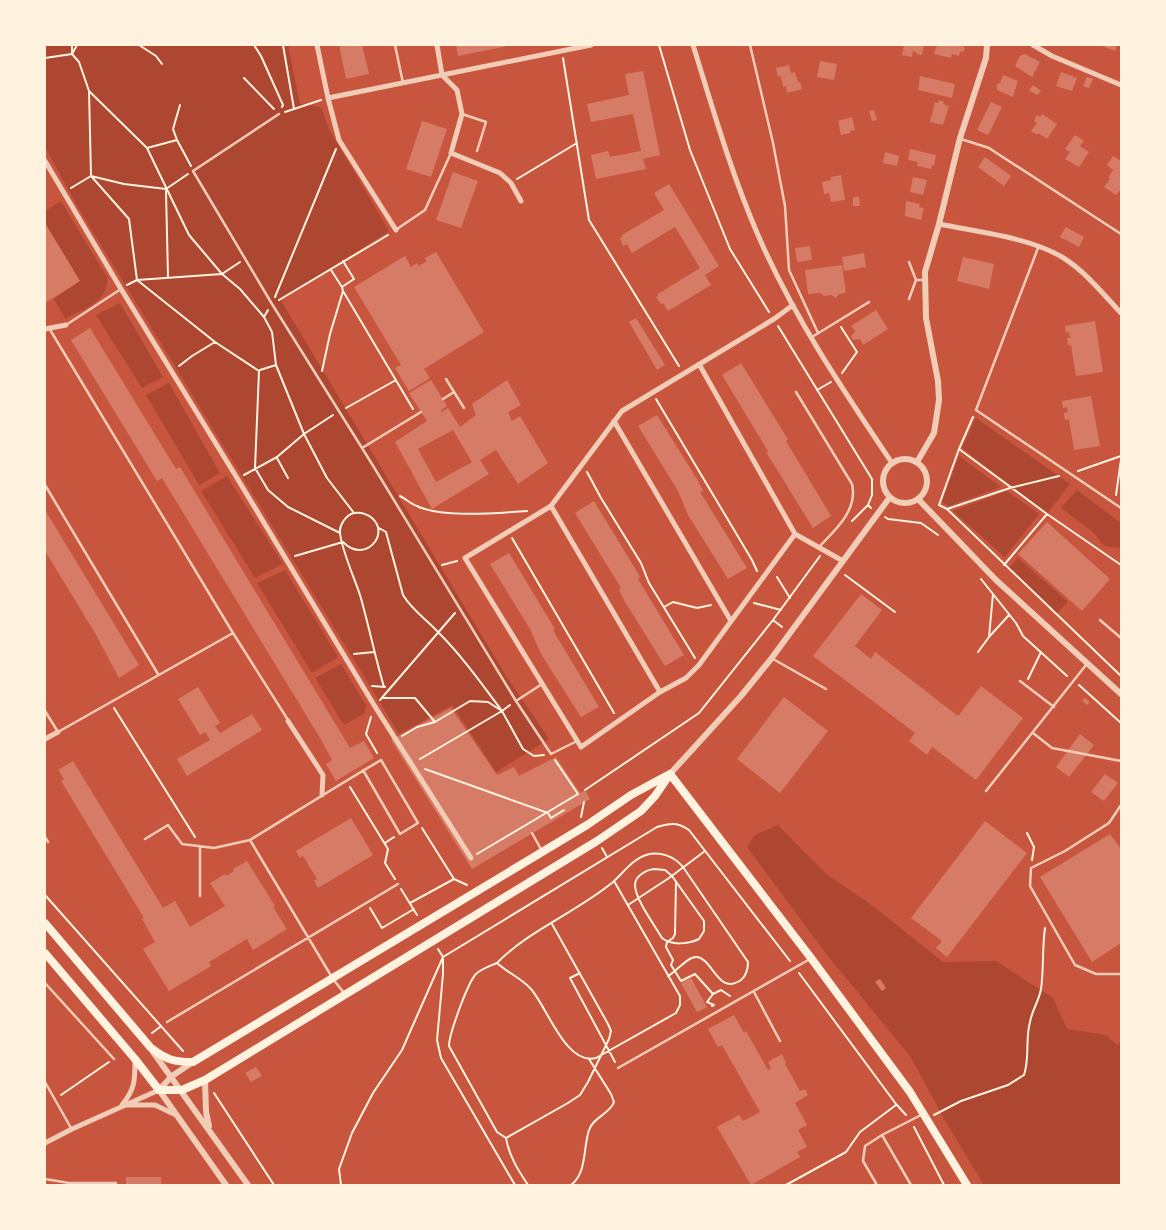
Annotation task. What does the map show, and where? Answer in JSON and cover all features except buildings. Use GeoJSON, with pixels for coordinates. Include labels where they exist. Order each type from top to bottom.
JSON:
{"type":"FeatureCollection","features":[{"type":"Feature","properties":{"kind":"main road"},"geometry":{"type":"LineString","coordinates":[[45,923],[151,1048],[172,1061],[193,1062],[587,825],[631,795],[670,774]]}},
{"type":"Feature","properties":{"kind":"main road"},"geometry":{"type":"LineString","coordinates":[[45,954],[135,1059],[158,1090],[182,1090],[205,1080],[582,851],[641,811],[655,796],[670,774]]}},
{"type":"Feature","properties":{"kind":"main road"},"geometry":{"type":"LineString","coordinates":[[670,774],[811,958],[926,1116],[967,1185]]}},
{"type":"Feature","properties":{"kind":"street"},"geometry":{"type":"LineString","coordinates":[[317,45],[328,98],[340,140],[396,230]]}},
{"type":"Feature","properties":{"kind":"street"},"geometry":{"type":"LineString","coordinates":[[437,45],[442,75],[457,90],[462,114],[451,153],[500,173],[511,183],[521,201]]}},
{"type":"Feature","properties":{"kind":"street"},"geometry":{"type":"LineString","coordinates":[[554,45],[558,52]]}},
{"type":"Feature","properties":{"kind":"street"},"geometry":{"type":"LineString","coordinates":[[328,98],[591,45]]}},
{"type":"Feature","properties":{"kind":"street"},"geometry":{"type":"LineString","coordinates":[[693,45],[729,163],[758,236],[811,338],[892,463]]}},
{"type":"Feature","properties":{"kind":"street"},"geometry":{"type":"LineString","coordinates":[[917,462],[934,433],[939,400],[938,381],[926,318],[924,280],[960,138],[986,58],[986,45]]}},
{"type":"Feature","properties":{"kind":"street"},"geometry":{"type":"LineString","coordinates":[[1033,45],[1052,56],[1121,85]]}},
{"type":"Feature","properties":{"kind":"street"},"geometry":{"type":"LineString","coordinates":[[45,161],[343,655],[471,858]]}},
{"type":"Feature","properties":{"kind":"street"},"geometry":{"type":"LineString","coordinates":[[939,224],[1007,238],[1039,247],[1062,257],[1085,274],[1121,313]]}},
{"type":"Feature","properties":{"kind":"street"},"geometry":{"type":"LineString","coordinates":[[793,306],[622,411],[551,506],[465,558],[581,747],[660,692],[686,678],[699,664],[795,534]]}},
{"type":"Feature","properties":{"kind":"street"},"geometry":{"type":"LineString","coordinates":[[46,328],[66,324]]}},
{"type":"Feature","properties":{"kind":"street"},"geometry":{"type":"LineString","coordinates":[[699,364],[795,534],[843,561]]}},
{"type":"Feature","properties":{"kind":"street"},"geometry":{"type":"LineString","coordinates":[[614,421],[731,621]]}},
{"type":"Feature","properties":{"kind":"street"},"geometry":{"type":"LineString","coordinates":[[900,459],[917,462],[925,470],[928,480],[925,492],[918,499],[906,503],[890,497],[886,492],[883,478],[885,472],[892,463],[900,459]]}},
{"type":"Feature","properties":{"kind":"street"},"geometry":{"type":"LineString","coordinates":[[670,774],[741,696],[771,659],[890,497]]}},
{"type":"Feature","properties":{"kind":"street"},"geometry":{"type":"LineString","coordinates":[[918,499],[996,580],[1121,694]]}},
{"type":"Feature","properties":{"kind":"street"},"geometry":{"type":"LineString","coordinates":[[551,506],[660,692]]}},
{"type":"Feature","properties":{"kind":"street"},"geometry":{"type":"LineString","coordinates":[[288,721],[322,775],[322,795]]}},
{"type":"Feature","properties":{"kind":"street"},"geometry":{"type":"LineString","coordinates":[[45,739],[58,732]]}},
{"type":"Feature","properties":{"kind":"street"},"geometry":{"type":"LineString","coordinates":[[151,1048],[177,1082],[248,1185]]}},
{"type":"Feature","properties":{"kind":"street"},"geometry":{"type":"LineString","coordinates":[[122,1106],[131,1094],[134,1086],[135,1059]]}},
{"type":"Feature","properties":{"kind":"street"},"geometry":{"type":"LineString","coordinates":[[45,1143],[158,1090],[172,1076],[193,1062]]}},
{"type":"Feature","properties":{"kind":"street"},"geometry":{"type":"LineString","coordinates":[[205,1080],[206,1112],[210,1130]]}},
{"type":"Feature","properties":{"kind":"street"},"geometry":{"type":"LineString","coordinates":[[158,1090],[226,1185]]}},
{"type":"Feature","properties":{"kind":"street"},"geometry":{"type":"LineString","coordinates":[[122,1106],[137,1104],[156,1105],[177,1115]]}},
{"type":"Feature","properties":{"kind":"lane"},"geometry":{"type":"LineString","coordinates":[[395,45],[403,83]]}},
{"type":"Feature","properties":{"kind":"lane"},"geometry":{"type":"LineString","coordinates":[[750,45],[773,143],[785,206],[789,270],[818,333]]}},
{"type":"Feature","properties":{"kind":"lane"},"geometry":{"type":"LineString","coordinates":[[279,114],[193,171],[272,304],[391,494],[516,701],[551,754],[577,741]]}},
{"type":"Feature","properties":{"kind":"lane"},"geometry":{"type":"LineString","coordinates":[[462,114],[486,122],[477,151]]}},
{"type":"Feature","properties":{"kind":"lane"},"geometry":{"type":"LineString","coordinates":[[960,138],[989,148],[1121,234]]}},
{"type":"Feature","properties":{"kind":"lane"},"geometry":{"type":"LineString","coordinates":[[396,230],[425,210],[451,153]]}},
{"type":"Feature","properties":{"kind":"lane"},"geometry":{"type":"LineString","coordinates":[[1039,247],[976,410],[1121,508]]}},
{"type":"Feature","properties":{"kind":"lane"},"geometry":{"type":"LineString","coordinates":[[909,299],[916,280],[910,262]]}},
{"type":"Feature","properties":{"kind":"lane"},"geometry":{"type":"LineString","coordinates":[[916,280],[924,280]]}},
{"type":"Feature","properties":{"kind":"lane"},"geometry":{"type":"LineString","coordinates":[[66,324],[121,289]]}},
{"type":"Feature","properties":{"kind":"lane"},"geometry":{"type":"LineString","coordinates":[[811,338],[869,302]]}},
{"type":"Feature","properties":{"kind":"lane"},"geometry":{"type":"LineString","coordinates":[[46,328],[232,633],[288,721]]}},
{"type":"Feature","properties":{"kind":"lane"},"geometry":{"type":"LineString","coordinates":[[446,379],[464,408]]}},
{"type":"Feature","properties":{"kind":"lane"},"geometry":{"type":"LineString","coordinates":[[443,399],[455,392]]}},
{"type":"Feature","properties":{"kind":"lane"},"geometry":{"type":"LineString","coordinates":[[796,392],[854,490],[852,507],[821,549]]}},
{"type":"Feature","properties":{"kind":"lane"},"geometry":{"type":"LineString","coordinates":[[362,448],[421,412]]}},
{"type":"Feature","properties":{"kind":"lane"},"geometry":{"type":"LineString","coordinates":[[45,485],[158,674]]}},
{"type":"Feature","properties":{"kind":"lane"},"geometry":{"type":"LineString","coordinates":[[1100,620],[1121,638]]}},
{"type":"Feature","properties":{"kind":"lane"},"geometry":{"type":"LineString","coordinates":[[45,711],[58,732],[232,633]]}},
{"type":"Feature","properties":{"kind":"lane"},"geometry":{"type":"LineString","coordinates":[[771,659],[826,689]]}},
{"type":"Feature","properties":{"kind":"lane"},"geometry":{"type":"LineString","coordinates":[[986,791],[1087,664]]}},
{"type":"Feature","properties":{"kind":"lane"},"geometry":{"type":"LineString","coordinates":[[1020,682],[1054,707]]}},
{"type":"Feature","properties":{"kind":"lane"},"geometry":{"type":"LineString","coordinates":[[516,701],[542,684]]}},
{"type":"Feature","properties":{"kind":"lane"},"geometry":{"type":"LineString","coordinates":[[1033,733],[1052,748],[1121,761]]}},
{"type":"Feature","properties":{"kind":"lane"},"geometry":{"type":"LineString","coordinates":[[145,839],[168,825],[182,844],[214,848],[250,840],[346,780],[363,770],[381,760],[418,823],[400,834],[363,770]]}},
{"type":"Feature","properties":{"kind":"lane"},"geometry":{"type":"LineString","coordinates":[[1121,805],[1109,823],[1065,851],[1031,868],[1030,886],[1075,965],[1096,974],[1121,974]]}},
{"type":"Feature","properties":{"kind":"lane"},"geometry":{"type":"LineString","coordinates":[[532,833],[542,852]]}},
{"type":"Feature","properties":{"kind":"lane"},"geometry":{"type":"LineString","coordinates":[[45,837],[48,842]]}},
{"type":"Feature","properties":{"kind":"lane"},"geometry":{"type":"LineString","coordinates":[[250,840],[333,979],[345,995]]}},
{"type":"Feature","properties":{"kind":"lane"},"geometry":{"type":"LineString","coordinates":[[200,846],[200,896]]}},
{"type":"Feature","properties":{"kind":"lane"},"geometry":{"type":"LineString","coordinates":[[167,1022],[398,884]]}},
{"type":"Feature","properties":{"kind":"lane"},"geometry":{"type":"LineString","coordinates":[[618,1068],[811,958]]}},
{"type":"Feature","properties":{"kind":"lane"},"geometry":{"type":"LineString","coordinates":[[45,983],[114,1059]]}},
{"type":"Feature","properties":{"kind":"lane"},"geometry":{"type":"LineString","coordinates":[[754,992],[780,1041]]}},
{"type":"Feature","properties":{"kind":"lane"},"geometry":{"type":"LineString","coordinates":[[45,1082],[72,1129]]}},
{"type":"Feature","properties":{"kind":"lane"},"geometry":{"type":"LineString","coordinates":[[877,1185],[863,1161],[865,1146],[911,1120],[926,1116]]}},
{"type":"Feature","properties":{"kind":"lane"},"geometry":{"type":"LineString","coordinates":[[882,1135],[911,1185]]}},
{"type":"Feature","properties":{"kind":"lane"},"geometry":{"type":"LineString","coordinates":[[45,1179],[68,1183],[116,1184]]}},
{"type":"Feature","properties":{"kind":"path"},"geometry":{"type":"LineString","coordinates":[[72,45],[72,54],[78,62],[89,91],[91,176],[129,219],[137,280],[215,342],[259,371]]}},
{"type":"Feature","properties":{"kind":"path"},"geometry":{"type":"LineString","coordinates":[[72,54],[77,45]]}},
{"type":"Feature","properties":{"kind":"path"},"geometry":{"type":"LineString","coordinates":[[140,45],[156,56],[162,64]]}},
{"type":"Feature","properties":{"kind":"path"},"geometry":{"type":"LineString","coordinates":[[254,45],[261,56],[283,105],[279,114]]}},
{"type":"Feature","properties":{"kind":"path"},"geometry":{"type":"LineString","coordinates":[[283,45],[294,109]]}},
{"type":"Feature","properties":{"kind":"path"},"geometry":{"type":"LineString","coordinates":[[659,45],[690,150],[730,249],[872,479],[872,495],[868,505],[888,519],[921,523],[942,537]]}},
{"type":"Feature","properties":{"kind":"path"},"geometry":{"type":"LineString","coordinates":[[558,52],[589,220],[683,373]]}},
{"type":"Feature","properties":{"kind":"path"},"geometry":{"type":"LineString","coordinates":[[45,58],[72,54]]}},
{"type":"Feature","properties":{"kind":"path"},"geometry":{"type":"LineString","coordinates":[[244,78],[279,114]]}},
{"type":"Feature","properties":{"kind":"path"},"geometry":{"type":"LineString","coordinates":[[89,91],[147,148],[189,235],[222,274],[240,289],[264,317],[272,332],[276,365],[304,434],[327,478],[354,513]]}},
{"type":"Feature","properties":{"kind":"path"},"geometry":{"type":"LineString","coordinates":[[279,114],[328,98]]}},
{"type":"Feature","properties":{"kind":"path"},"geometry":{"type":"LineString","coordinates":[[63,193],[91,176],[124,184],[166,189],[193,171],[173,129],[180,105]]}},
{"type":"Feature","properties":{"kind":"path"},"geometry":{"type":"LineString","coordinates":[[147,148],[177,140]]}},
{"type":"Feature","properties":{"kind":"path"},"geometry":{"type":"LineString","coordinates":[[264,317],[272,304],[340,140]]}},
{"type":"Feature","properties":{"kind":"path"},"geometry":{"type":"LineString","coordinates":[[511,183],[576,142]]}},
{"type":"Feature","properties":{"kind":"path"},"geometry":{"type":"LineString","coordinates":[[166,189],[168,278]]}},
{"type":"Feature","properties":{"kind":"path"},"geometry":{"type":"LineString","coordinates":[[272,304],[396,230]]}},
{"type":"Feature","properties":{"kind":"path"},"geometry":{"type":"LineString","coordinates":[[121,289],[137,280],[222,274],[246,259]]}},
{"type":"Feature","properties":{"kind":"path"},"geometry":{"type":"LineString","coordinates":[[342,287],[354,279],[343,261]]}},
{"type":"Feature","properties":{"kind":"path"},"geometry":{"type":"LineString","coordinates":[[331,269],[416,415]]}},
{"type":"Feature","properties":{"kind":"path"},"geometry":{"type":"LineString","coordinates":[[320,380],[330,334],[343,291]]}},
{"type":"Feature","properties":{"kind":"path"},"geometry":{"type":"LineString","coordinates":[[818,390],[836,379],[846,369],[857,352],[838,321]]}},
{"type":"Feature","properties":{"kind":"path"},"geometry":{"type":"LineString","coordinates":[[171,371],[215,342]]}},
{"type":"Feature","properties":{"kind":"path"},"geometry":{"type":"LineString","coordinates":[[259,371],[276,365]]}},
{"type":"Feature","properties":{"kind":"path"},"geometry":{"type":"LineString","coordinates":[[259,371],[255,468],[268,490],[288,507],[340,533]]}},
{"type":"Feature","properties":{"kind":"path"},"geometry":{"type":"LineString","coordinates":[[237,478],[277,458],[304,434],[339,411],[396,380]]}},
{"type":"Feature","properties":{"kind":"path"},"geometry":{"type":"LineString","coordinates":[[652,392],[757,571]]}},
{"type":"Feature","properties":{"kind":"path"},"geometry":{"type":"LineString","coordinates":[[931,514],[939,504],[959,449],[976,410]]}},
{"type":"Feature","properties":{"kind":"path"},"geometry":{"type":"LineString","coordinates":[[959,449],[1010,488],[1121,565]]}},
{"type":"Feature","properties":{"kind":"path"},"geometry":{"type":"LineString","coordinates":[[947,509],[1010,488],[1070,473],[1121,456]]}},
{"type":"Feature","properties":{"kind":"path"},"geometry":{"type":"LineString","coordinates":[[277,458],[288,478]]}},
{"type":"Feature","properties":{"kind":"path"},"geometry":{"type":"LineString","coordinates":[[1115,504],[1121,460]]}},
{"type":"Feature","properties":{"kind":"path"},"geometry":{"type":"LineString","coordinates":[[582,463],[641,563],[649,583],[699,664]]}},
{"type":"Feature","properties":{"kind":"path"},"geometry":{"type":"LineString","coordinates":[[391,494],[399,495],[418,507],[438,511],[468,513],[533,511]]}},
{"type":"Feature","properties":{"kind":"path"},"geometry":{"type":"LineString","coordinates":[[939,504],[947,509],[1121,676]]}},
{"type":"Feature","properties":{"kind":"path"},"geometry":{"type":"LineString","coordinates":[[343,542],[355,550],[370,548],[378,535],[378,528],[373,519],[364,513],[354,513],[346,517],[341,524],[340,533],[360,595],[384,687],[387,690]]}},
{"type":"Feature","properties":{"kind":"path"},"geometry":{"type":"LineString","coordinates":[[1004,565],[1047,514]]}},
{"type":"Feature","properties":{"kind":"path"},"geometry":{"type":"LineString","coordinates":[[378,528],[386,532],[403,595],[408,605],[438,632],[481,682],[502,712],[523,749],[534,756],[551,754],[578,794],[471,858]]}},
{"type":"Feature","properties":{"kind":"path"},"geometry":{"type":"LineString","coordinates":[[508,532],[618,721]]}},
{"type":"Feature","properties":{"kind":"path"},"geometry":{"type":"LineString","coordinates":[[286,561],[343,542]]}},
{"type":"Feature","properties":{"kind":"path"},"geometry":{"type":"LineString","coordinates":[[585,790],[699,713],[790,598],[821,549]]}},
{"type":"Feature","properties":{"kind":"path"},"geometry":{"type":"LineString","coordinates":[[435,568],[465,558]]}},
{"type":"Feature","properties":{"kind":"path"},"geometry":{"type":"LineString","coordinates":[[837,569],[895,612]]}},
{"type":"Feature","properties":{"kind":"path"},"geometry":{"type":"LineString","coordinates":[[777,577],[790,598]]}},
{"type":"Feature","properties":{"kind":"path"},"geometry":{"type":"LineString","coordinates":[[982,579],[1016,623],[1022,636],[1065,674]]}},
{"type":"Feature","properties":{"kind":"path"},"geometry":{"type":"LineString","coordinates":[[989,637],[993,594]]}},
{"type":"Feature","properties":{"kind":"path"},"geometry":{"type":"LineString","coordinates":[[746,601],[781,610]]}},
{"type":"Feature","properties":{"kind":"path"},"geometry":{"type":"LineString","coordinates":[[664,607],[673,602],[697,608],[720,602]]}},
{"type":"Feature","properties":{"kind":"path"},"geometry":{"type":"LineString","coordinates":[[435,722],[415,698],[382,698],[460,608]]}},
{"type":"Feature","properties":{"kind":"path"},"geometry":{"type":"LineString","coordinates":[[978,652],[1009,614]]}},
{"type":"Feature","properties":{"kind":"path"},"geometry":{"type":"LineString","coordinates":[[773,620],[782,627]]}},
{"type":"Feature","properties":{"kind":"path"},"geometry":{"type":"LineString","coordinates":[[343,655],[374,652]]}},
{"type":"Feature","properties":{"kind":"path"},"geometry":{"type":"LineString","coordinates":[[1025,686],[1041,652]]}},
{"type":"Feature","properties":{"kind":"path"},"geometry":{"type":"LineString","coordinates":[[1082,688],[1121,723]]}},
{"type":"Feature","properties":{"kind":"path"},"geometry":{"type":"LineString","coordinates":[[396,739],[417,727],[435,722],[470,701],[488,702],[502,712]]}},
{"type":"Feature","properties":{"kind":"path"},"geometry":{"type":"LineString","coordinates":[[411,764],[502,712],[516,701]]}},
{"type":"Feature","properties":{"kind":"path"},"geometry":{"type":"LineString","coordinates":[[110,702],[200,846]]}},
{"type":"Feature","properties":{"kind":"path"},"geometry":{"type":"LineString","coordinates":[[374,705],[366,734],[381,760]]}},
{"type":"Feature","properties":{"kind":"path"},"geometry":{"type":"LineString","coordinates":[[411,764],[548,813],[552,818],[564,810]]}},
{"type":"Feature","properties":{"kind":"path"},"geometry":{"type":"LineString","coordinates":[[346,780],[388,850],[385,863],[423,924]]}},
{"type":"Feature","properties":{"kind":"path"},"geometry":{"type":"LineString","coordinates":[[574,821],[581,817],[584,802]]}},
{"type":"Feature","properties":{"kind":"path"},"geometry":{"type":"LineString","coordinates":[[363,819],[368,816]]}},
{"type":"Feature","properties":{"kind":"path"},"geometry":{"type":"LineString","coordinates":[[418,823],[454,879],[468,885]]}},
{"type":"Feature","properties":{"kind":"path"},"geometry":{"type":"LineString","coordinates":[[341,1185],[339,1169],[352,1133],[373,1093],[402,1050],[443,957],[657,827],[672,823],[682,825],[689,830],[896,1104],[911,1120],[944,1185]]}},
{"type":"Feature","properties":{"kind":"path"},"geometry":{"type":"LineString","coordinates":[[1027,833],[1034,847],[1031,868]]}},
{"type":"Feature","properties":{"kind":"path"},"geometry":{"type":"LineString","coordinates":[[384,843],[400,834]]}},
{"type":"Feature","properties":{"kind":"path"},"geometry":{"type":"LineString","coordinates":[[628,905],[672,876],[705,851]]}},
{"type":"Feature","properties":{"kind":"path"},"geometry":{"type":"LineString","coordinates":[[528,1185],[508,1151],[506,1138],[497,1132],[449,1046],[451,1035],[471,981],[483,969],[497,963],[510,950],[588,901],[639,858],[650,854],[668,856],[679,862],[747,959],[747,972],[742,979],[732,983],[717,978],[704,960],[697,957],[688,959],[668,976]]}},
{"type":"Feature","properties":{"kind":"path"},"geometry":{"type":"LineString","coordinates":[[658,868],[665,870],[672,876],[704,921],[702,937],[697,940],[679,943],[667,942],[662,938],[639,898],[635,884],[640,875],[650,869],[658,868]]}},
{"type":"Feature","properties":{"kind":"path"},"geometry":{"type":"LineString","coordinates":[[410,903],[454,879]]}},
{"type":"Feature","properties":{"kind":"path"},"geometry":{"type":"LineString","coordinates":[[497,963],[507,972],[520,978],[530,988],[540,1000],[564,1041],[579,1056],[589,1059],[596,1058],[676,1013],[679,1009],[680,996],[614,881]]}},
{"type":"Feature","properties":{"kind":"path"},"geometry":{"type":"LineString","coordinates":[[667,942],[675,934],[676,882]]}},
{"type":"Feature","properties":{"kind":"path"},"geometry":{"type":"LineString","coordinates":[[45,895],[193,1062]]}},
{"type":"Feature","properties":{"kind":"path"},"geometry":{"type":"LineString","coordinates":[[367,903],[382,928],[414,909]]}},
{"type":"Feature","properties":{"kind":"path"},"geometry":{"type":"LineString","coordinates":[[926,1116],[961,1101],[1008,1085],[1024,1075],[1028,1062],[1027,1038],[1030,1020],[1038,1002],[1041,988],[1043,943],[1047,916]]}},
{"type":"Feature","properties":{"kind":"path"},"geometry":{"type":"LineString","coordinates":[[506,1138],[574,1100],[584,1089],[609,1039],[610,1028],[552,924]]}},
{"type":"Feature","properties":{"kind":"path"},"geometry":{"type":"LineString","coordinates":[[433,941],[443,957],[437,1040],[441,1058],[515,1185]]}},
{"type":"Feature","properties":{"kind":"path"},"geometry":{"type":"LineString","coordinates":[[667,942],[666,947],[673,960],[671,966],[681,981],[695,974],[713,994]]}},
{"type":"Feature","properties":{"kind":"path"},"geometry":{"type":"LineString","coordinates":[[580,974],[570,978],[618,1068]]}},
{"type":"Feature","properties":{"kind":"path"},"geometry":{"type":"LineString","coordinates":[[705,1010],[714,1005],[707,1002],[713,994],[721,990],[730,996]]}},
{"type":"Feature","properties":{"kind":"path"},"geometry":{"type":"LineString","coordinates":[[571,1185],[581,1171],[590,1127],[596,1118],[610,1108],[614,1102],[589,1059]]}},
{"type":"Feature","properties":{"kind":"path"},"geometry":{"type":"LineString","coordinates":[[205,1080],[221,1101],[274,1185]]}},
{"type":"Feature","properties":{"kind":"path"},"geometry":{"type":"LineString","coordinates":[[786,1185],[846,1152],[860,1132],[896,1104]]}},
{"type":"Feature","properties":{"kind":"shaded area"},"geometry":{"type":"Polygon","coordinates":[[[45,45],[288,45],[300,104],[321,107],[329,129],[389,231],[280,299],[505,674],[549,739],[496,772],[452,705],[399,734],[76,204],[45,147],[45,45]]]}},
{"type":"Feature","properties":{"kind":"shaded area"},"geometry":{"type":"Polygon","coordinates":[[[61,201],[107,277],[107,285],[100,298],[66,319],[54,299],[80,281],[45,223],[45,211],[61,201]]]}},
{"type":"Feature","properties":{"kind":"shaded area"},"geometry":{"type":"Polygon","coordinates":[[[120,303],[163,377],[142,388],[96,315],[120,303]]]}},
{"type":"Feature","properties":{"kind":"shaded area"},"geometry":{"type":"Polygon","coordinates":[[[169,383],[220,473],[199,485],[146,395],[169,383]]]}},
{"type":"Feature","properties":{"kind":"shaded area"},"geometry":{"type":"Polygon","coordinates":[[[976,418],[1070,484],[1047,514],[962,448],[976,418]]]}},
{"type":"Feature","properties":{"kind":"shaded area"},"geometry":{"type":"Polygon","coordinates":[[[959,456],[1001,487],[949,506],[942,502],[959,456]]]}},
{"type":"Feature","properties":{"kind":"shaded area"},"geometry":{"type":"Polygon","coordinates":[[[227,476],[283,564],[255,578],[201,491],[227,476]]]}},
{"type":"Feature","properties":{"kind":"shaded area"},"geometry":{"type":"Polygon","coordinates":[[[1077,490],[1121,523],[1121,548],[1104,546],[1093,532],[1061,508],[1077,490]]]}},
{"type":"Feature","properties":{"kind":"shaded area"},"geometry":{"type":"Polygon","coordinates":[[[1007,491],[1039,514],[1005,557],[953,511],[1007,491]]]}},
{"type":"Feature","properties":{"kind":"shaded area"},"geometry":{"type":"Polygon","coordinates":[[[1018,558],[1068,602],[1057,613],[1009,568],[1018,558]]]}},
{"type":"Feature","properties":{"kind":"shaded area"},"geometry":{"type":"Polygon","coordinates":[[[285,570],[337,655],[337,658],[312,673],[257,583],[285,570]]]}},
{"type":"Feature","properties":{"kind":"shaded area"},"geometry":{"type":"Polygon","coordinates":[[[341,664],[366,705],[365,713],[344,725],[315,678],[341,664]]]}},
{"type":"Feature","properties":{"kind":"shaded area"},"geometry":{"type":"Polygon","coordinates":[[[778,825],[825,873],[873,906],[943,962],[996,961],[1053,998],[1067,1029],[1106,1035],[1117,1045],[1121,1042],[1121,1185],[984,1185],[944,1119],[910,1056],[827,955],[747,847],[755,835],[778,825]]]}}]}
